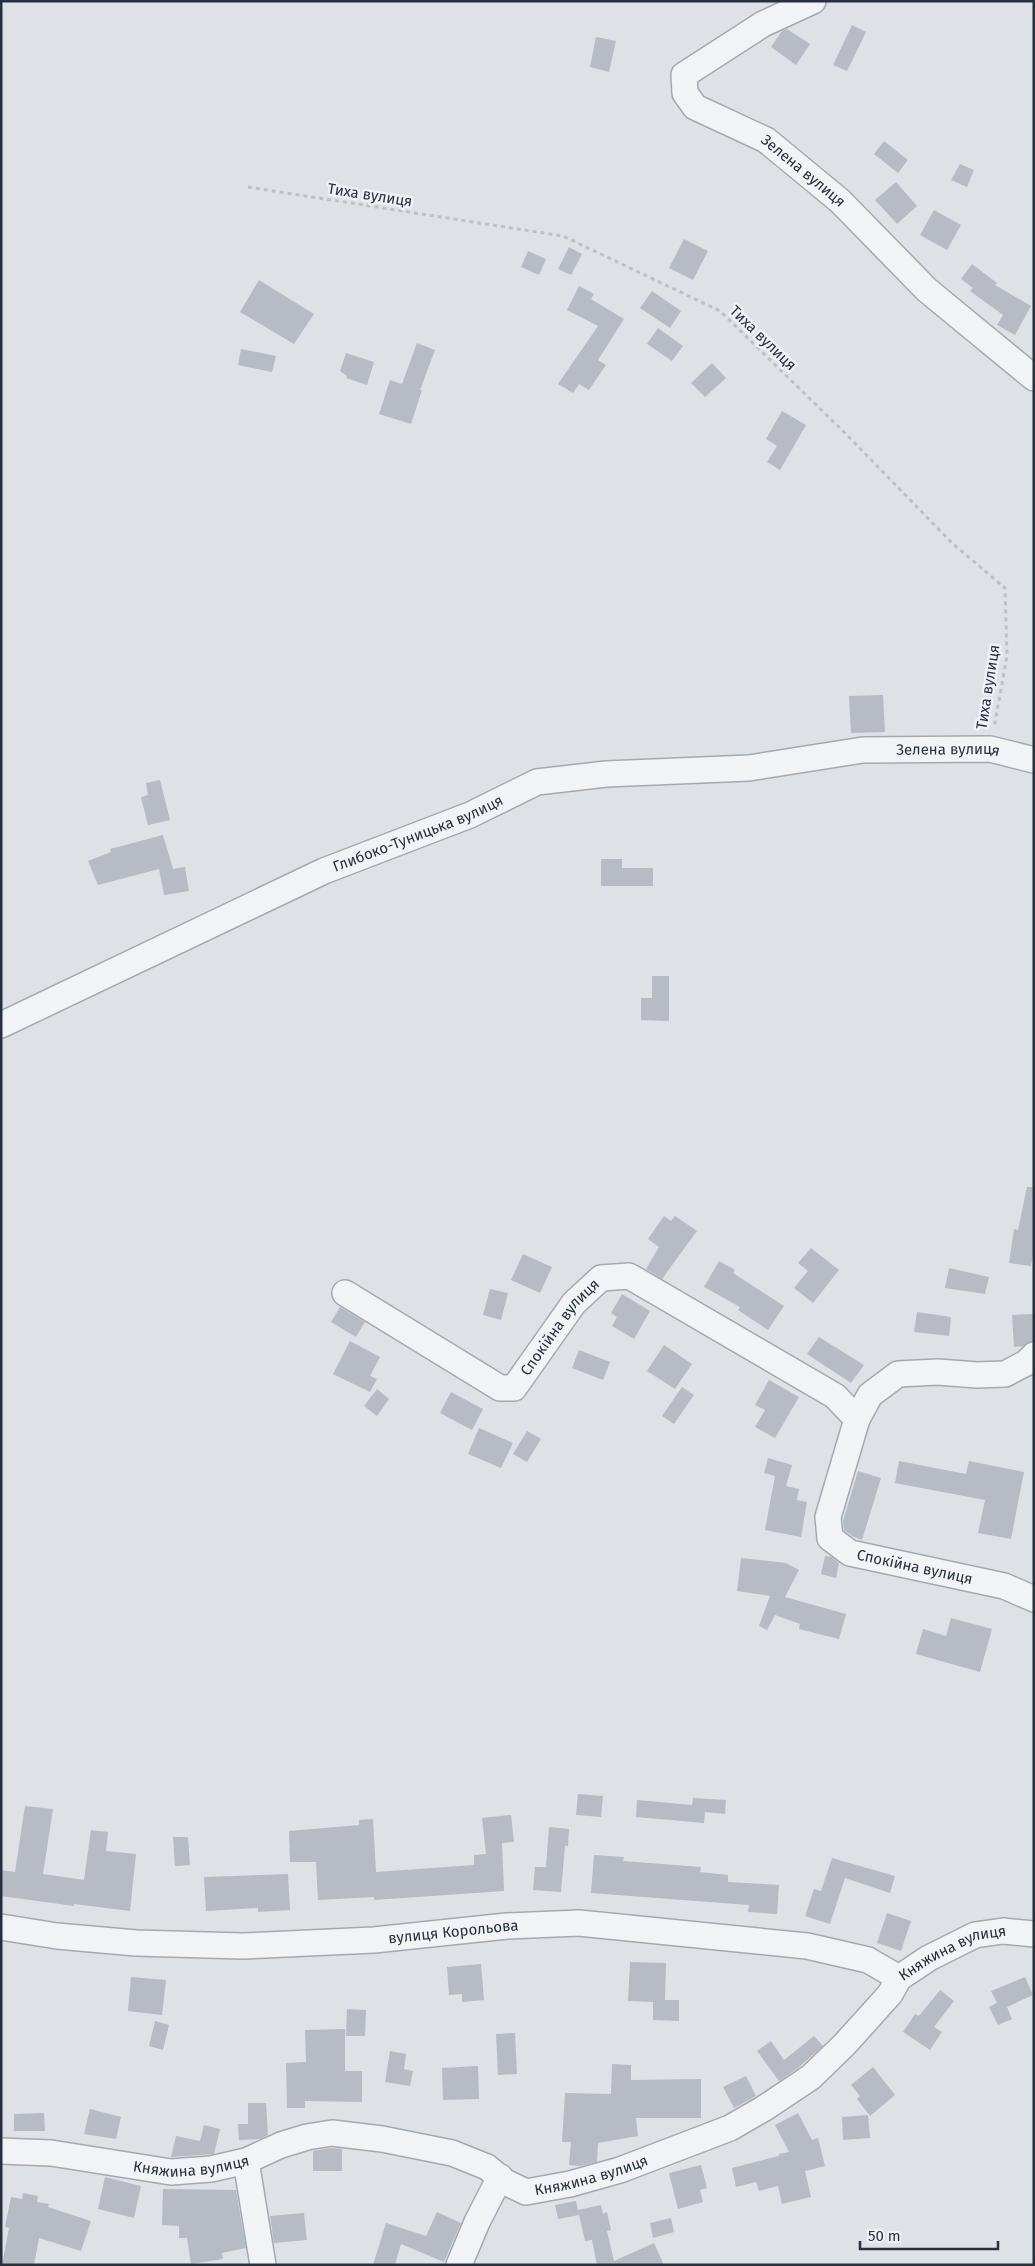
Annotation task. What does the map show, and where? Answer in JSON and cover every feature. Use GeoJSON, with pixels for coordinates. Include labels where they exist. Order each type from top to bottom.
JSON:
{"type":"FeatureCollection","features":[{"type":"Feature","properties":{"kind":"street","name":"Зелена вулиця"},"geometry":{"type":"LineString","coordinates":[[813,1],[763,24],[684,75],[686,93],[696,107],[766,140],[774,146],[840,201],[927,290],[1034,378]]}},
{"type":"Feature","properties":{"kind":"street","name":"Зелена вулиця"},"geometry":{"type":"LineString","coordinates":[[863,750],[990,749],[1034,760]]}},
{"type":"Feature","properties":{"kind":"street","name":"Глибоко-Туницька вулиця"},"geometry":{"type":"LineString","coordinates":[[1,1025],[324,871],[470,815],[537,782],[606,774],[749,768],[863,750]]}},
{"type":"Feature","properties":{"kind":"street","name":"Спокійна вулиця"},"geometry":{"type":"LineString","coordinates":[[345,1293],[500,1388],[514,1388],[574,1302],[601,1278],[629,1276],[835,1396],[858,1419]]}},
{"type":"Feature","properties":{"kind":"street","name":"Спокійна вулиця"},"geometry":{"type":"LineString","coordinates":[[1034,1355],[1026,1363],[1005,1374],[976,1376],[938,1372],[898,1374],[870,1395],[858,1419],[828,1517],[830,1538],[850,1553],[1004,1586],[1034,1599]]}},
{"type":"Feature","properties":{"kind":"street","name":"вулиця Корольова"},"geometry":{"type":"LineString","coordinates":[[1,1927],[57,1936],[126,1942],[242,1946],[374,1940],[507,1926],[579,1923],[807,1946],[868,1960],[899,1978]]}},
{"type":"Feature","properties":{"kind":"street","name":"Княжина вулиця"},"geometry":{"type":"LineString","coordinates":[[1,2151],[52,2153],[171,2172],[211,2169],[246,2161],[281,2145],[332,2132],[382,2139],[452,2153],[487,2167],[526,2192],[570,2184],[620,2170],[730,2128],[811,2077],[845,2044],[890,1994],[899,1978],[929,1958],[975,1935],[1003,1931],[1034,1934]]}},
{"type":"Feature","properties":{"kind":"street"},"geometry":{"type":"LineString","coordinates":[[246,2161],[264,2265]]}},
{"type":"Feature","properties":{"kind":"street"},"geometry":{"type":"LineString","coordinates":[[459,2265],[477,2222],[500,2177]]}},
{"type":"Feature","properties":{"kind":"path","name":"Тиха вулиця"},"geometry":{"type":"LineString","coordinates":[[248,187],[563,236],[720,311],[845,433],[952,543],[1006,588],[1007,656],[990,749]]}},
{"type":"Feature","properties":{"kind":"building"},"geometry":{"type":"Polygon","coordinates":[[[852,25],[866,32],[847,71],[833,65],[852,25]]]}},
{"type":"Feature","properties":{"kind":"building"},"geometry":{"type":"Polygon","coordinates":[[[787,29],[810,44],[796,65],[771,47],[782,31],[787,29]]]}},
{"type":"Feature","properties":{"kind":"building"},"geometry":{"type":"Polygon","coordinates":[[[596,37],[616,41],[609,72],[590,67],[596,37]]]}},
{"type":"Feature","properties":{"kind":"building"},"geometry":{"type":"Polygon","coordinates":[[[884,141],[908,160],[898,173],[874,154],[884,141]]]}},
{"type":"Feature","properties":{"kind":"building"},"geometry":{"type":"Polygon","coordinates":[[[960,164],[974,170],[967,187],[951,180],[960,164]]]}},
{"type":"Feature","properties":{"kind":"building"},"geometry":{"type":"Polygon","coordinates":[[[896,182],[917,206],[897,224],[875,200],[896,182]]]}},
{"type":"Feature","properties":{"kind":"building"},"geometry":{"type":"Polygon","coordinates":[[[934,210],[961,225],[947,250],[920,235],[934,210]]]}},
{"type":"Feature","properties":{"kind":"building"},"geometry":{"type":"Polygon","coordinates":[[[684,239],[708,251],[693,280],[669,268],[684,239]]]}},
{"type":"Feature","properties":{"kind":"building"},"geometry":{"type":"Polygon","coordinates":[[[569,247],[582,254],[571,275],[558,269],[569,247]]]}},
{"type":"Feature","properties":{"kind":"building"},"geometry":{"type":"Polygon","coordinates":[[[528,251],[546,259],[539,275],[521,267],[528,251]]]}},
{"type":"Feature","properties":{"kind":"building"},"geometry":{"type":"Polygon","coordinates":[[[972,264],[997,283],[995,285],[1031,306],[1015,335],[997,325],[1003,315],[970,291],[973,288],[961,279],[972,264]]]}},
{"type":"Feature","properties":{"kind":"building"},"geometry":{"type":"Polygon","coordinates":[[[259,280],[314,314],[294,344],[240,312],[259,280]]]}},
{"type":"Feature","properties":{"kind":"building"},"geometry":{"type":"Polygon","coordinates":[[[579,286],[594,294],[591,299],[624,319],[598,360],[606,365],[589,390],[579,384],[573,393],[558,384],[598,326],[567,310],[579,286]]]}},
{"type":"Feature","properties":{"kind":"building"},"geometry":{"type":"Polygon","coordinates":[[[652,291],[681,311],[670,328],[640,308],[652,291]]]}},
{"type":"Feature","properties":{"kind":"building"},"geometry":{"type":"Polygon","coordinates":[[[658,328],[683,346],[672,361],[647,344],[658,328]]]}},
{"type":"Feature","properties":{"kind":"building"},"geometry":{"type":"Polygon","coordinates":[[[417,343],[435,350],[420,390],[422,390],[411,424],[379,414],[390,380],[402,384],[417,343]]]}},
{"type":"Feature","properties":{"kind":"building"},"geometry":{"type":"Polygon","coordinates":[[[241,349],[276,356],[272,372],[238,365],[241,349]]]}},
{"type":"Feature","properties":{"kind":"building"},"geometry":{"type":"Polygon","coordinates":[[[346,353],[374,362],[367,385],[346,378],[347,376],[340,371],[346,353]]]}},
{"type":"Feature","properties":{"kind":"building"},"geometry":{"type":"Polygon","coordinates":[[[712,363],[726,378],[705,397],[691,383],[712,363]]]}},
{"type":"Feature","properties":{"kind":"building"},"geometry":{"type":"Polygon","coordinates":[[[782,411],[806,425],[780,470],[767,462],[777,446],[766,439],[782,411]]]}},
{"type":"Feature","properties":{"kind":"building"},"geometry":{"type":"Polygon","coordinates":[[[883,695],[885,732],[851,733],[849,696],[883,695]]]}},
{"type":"Feature","properties":{"kind":"building"},"geometry":{"type":"Polygon","coordinates":[[[160,780],[170,820],[148,825],[141,797],[148,795],[146,783],[160,780]]]}},
{"type":"Feature","properties":{"kind":"building"},"geometry":{"type":"Polygon","coordinates":[[[163,835],[173,869],[185,867],[189,891],[164,895],[159,869],[98,885],[88,861],[111,852],[110,849],[163,835]]]}},
{"type":"Feature","properties":{"kind":"building"},"geometry":{"type":"Polygon","coordinates":[[[601,859],[622,859],[622,868],[653,868],[653,886],[601,886],[601,859]]]}},
{"type":"Feature","properties":{"kind":"building"},"geometry":{"type":"Polygon","coordinates":[[[652,976],[669,976],[669,1021],[641,1020],[641,998],[652,998],[652,976]]]}},
{"type":"Feature","properties":{"kind":"building"},"geometry":{"type":"Polygon","coordinates":[[[1027,1187],[1034,1187],[1034,1249],[1031,1266],[1009,1263],[1014,1229],[1018,1230],[1027,1187]]]}},
{"type":"Feature","properties":{"kind":"building"},"geometry":{"type":"Polygon","coordinates":[[[664,1216],[671,1221],[675,1216],[697,1231],[662,1279],[646,1269],[659,1247],[648,1239],[664,1216]]]}},
{"type":"Feature","properties":{"kind":"building"},"geometry":{"type":"Polygon","coordinates":[[[811,1248],[839,1270],[813,1303],[794,1288],[808,1271],[798,1263],[811,1248]]]}},
{"type":"Feature","properties":{"kind":"building"},"geometry":{"type":"Polygon","coordinates":[[[523,1254],[552,1267],[540,1293],[511,1280],[523,1254]]]}},
{"type":"Feature","properties":{"kind":"building"},"geometry":{"type":"Polygon","coordinates":[[[719,1261],[735,1270],[733,1273],[784,1306],[768,1330],[738,1310],[740,1307],[704,1287],[719,1261]]]}},
{"type":"Feature","properties":{"kind":"building"},"geometry":{"type":"Polygon","coordinates":[[[949,1268],[989,1277],[985,1294],[945,1288],[949,1268]]]}},
{"type":"Feature","properties":{"kind":"building"},"geometry":{"type":"Polygon","coordinates":[[[490,1289],[508,1293],[501,1320],[483,1315],[490,1289]]]}},
{"type":"Feature","properties":{"kind":"building"},"geometry":{"type":"Polygon","coordinates":[[[622,1294],[650,1311],[634,1339],[612,1326],[617,1317],[611,1313],[622,1294]]]}},
{"type":"Feature","properties":{"kind":"building"},"geometry":{"type":"Polygon","coordinates":[[[340,1307],[365,1322],[356,1337],[331,1322],[340,1307]]]}},
{"type":"Feature","properties":{"kind":"building"},"geometry":{"type":"Polygon","coordinates":[[[917,1312],[951,1317],[949,1336],[914,1332],[917,1312]]]}},
{"type":"Feature","properties":{"kind":"building"},"geometry":{"type":"Polygon","coordinates":[[[1034,1314],[1034,1341],[1023,1346],[1014,1347],[1012,1315],[1034,1314]]]}},
{"type":"Feature","properties":{"kind":"building"},"geometry":{"type":"Polygon","coordinates":[[[819,1337],[864,1365],[851,1383],[807,1354],[819,1337]]]}},
{"type":"Feature","properties":{"kind":"building"},"geometry":{"type":"Polygon","coordinates":[[[350,1341],[380,1357],[370,1376],[377,1379],[370,1392],[333,1374],[350,1341]]]}},
{"type":"Feature","properties":{"kind":"building"},"geometry":{"type":"Polygon","coordinates":[[[664,1345],[692,1364],[675,1389],[647,1371],[664,1345]]]}},
{"type":"Feature","properties":{"kind":"building"},"geometry":{"type":"Polygon","coordinates":[[[579,1350],[610,1362],[603,1380],[572,1368],[579,1350]]]}},
{"type":"Feature","properties":{"kind":"building"},"geometry":{"type":"Polygon","coordinates":[[[769,1380],[799,1397],[775,1438],[755,1427],[765,1410],[755,1405],[769,1380]]]}},
{"type":"Feature","properties":{"kind":"building"},"geometry":{"type":"Polygon","coordinates":[[[682,1387],[694,1395],[674,1424],[662,1416],[682,1387]]]}},
{"type":"Feature","properties":{"kind":"building"},"geometry":{"type":"Polygon","coordinates":[[[377,1389],[389,1399],[377,1416],[364,1406],[377,1389]]]}},
{"type":"Feature","properties":{"kind":"building"},"geometry":{"type":"Polygon","coordinates":[[[451,1392],[483,1409],[472,1430],[440,1413],[451,1392]]]}},
{"type":"Feature","properties":{"kind":"building"},"geometry":{"type":"Polygon","coordinates":[[[479,1428],[513,1443],[501,1468],[468,1454],[479,1428]]]}},
{"type":"Feature","properties":{"kind":"building"},"geometry":{"type":"Polygon","coordinates":[[[527,1431],[541,1439],[527,1462],[513,1454],[527,1431]]]}},
{"type":"Feature","properties":{"kind":"building"},"geometry":{"type":"Polygon","coordinates":[[[768,1458],[792,1465],[786,1486],[799,1489],[797,1500],[807,1502],[801,1537],[765,1530],[775,1476],[764,1473],[768,1458]]]}},
{"type":"Feature","properties":{"kind":"building"},"geometry":{"type":"Polygon","coordinates":[[[899,1461],[966,1474],[969,1461],[1024,1472],[1011,1539],[978,1533],[985,1500],[895,1483],[899,1461]]]}},
{"type":"Feature","properties":{"kind":"building"},"geometry":{"type":"Polygon","coordinates":[[[858,1471],[881,1478],[862,1540],[844,1530],[843,1521],[858,1471]]]}},
{"type":"Feature","properties":{"kind":"building"},"geometry":{"type":"Polygon","coordinates":[[[825,1556],[832,1557],[839,1563],[836,1578],[821,1574],[825,1556]]]}},
{"type":"Feature","properties":{"kind":"building"},"geometry":{"type":"Polygon","coordinates":[[[741,1558],[786,1563],[799,1570],[785,1597],[846,1614],[839,1639],[799,1629],[800,1624],[775,1615],[767,1630],[759,1626],[770,1596],[737,1591],[741,1558]]]}},
{"type":"Feature","properties":{"kind":"building"},"geometry":{"type":"Polygon","coordinates":[[[951,1618],[992,1629],[980,1672],[916,1654],[923,1629],[946,1636],[951,1618]]]}},
{"type":"Feature","properties":{"kind":"building"},"geometry":{"type":"Polygon","coordinates":[[[578,1794],[603,1796],[601,1817],[576,1815],[578,1794]]]}},
{"type":"Feature","properties":{"kind":"building"},"geometry":{"type":"Polygon","coordinates":[[[693,1798],[726,1800],[725,1814],[705,1812],[704,1823],[636,1817],[637,1800],[692,1805],[693,1798]]]}},
{"type":"Feature","properties":{"kind":"building"},"geometry":{"type":"Polygon","coordinates":[[[25,1806],[53,1809],[43,1874],[84,1880],[91,1830],[108,1832],[106,1851],[136,1854],[130,1911],[74,1904],[74,1906],[1,1896],[1,1870],[15,1872],[25,1806]]]}},
{"type":"Feature","properties":{"kind":"building"},"geometry":{"type":"Polygon","coordinates":[[[511,1815],[514,1842],[502,1843],[504,1891],[374,1900],[374,1897],[318,1900],[316,1862],[290,1862],[289,1831],[359,1825],[359,1820],[373,1819],[376,1872],[474,1865],[474,1855],[486,1854],[482,1818],[511,1815]]]}},
{"type":"Feature","properties":{"kind":"building"},"geometry":{"type":"Polygon","coordinates":[[[549,1827],[569,1829],[568,1846],[565,1846],[561,1892],[533,1890],[535,1867],[546,1867],[549,1827]]]}},
{"type":"Feature","properties":{"kind":"building"},"geometry":{"type":"Polygon","coordinates":[[[173,1837],[188,1837],[190,1865],[175,1866],[173,1837]]]}},
{"type":"Feature","properties":{"kind":"building"},"geometry":{"type":"Polygon","coordinates":[[[594,1855],[624,1857],[623,1861],[701,1867],[700,1872],[728,1875],[728,1882],[779,1885],[777,1914],[748,1912],[749,1905],[591,1893],[594,1855]]]}},
{"type":"Feature","properties":{"kind":"building"},"geometry":{"type":"Polygon","coordinates":[[[832,1858],[895,1876],[890,1893],[845,1878],[830,1924],[805,1916],[814,1889],[821,1891],[832,1858]]]}},
{"type":"Feature","properties":{"kind":"building"},"geometry":{"type":"Polygon","coordinates":[[[288,1874],[290,1910],[258,1912],[258,1908],[206,1911],[204,1877],[288,1874]]]}},
{"type":"Feature","properties":{"kind":"building"},"geometry":{"type":"Polygon","coordinates":[[[887,1913],[911,1921],[901,1951],[877,1943],[887,1913]]]}},
{"type":"Feature","properties":{"kind":"building"},"geometry":{"type":"Polygon","coordinates":[[[630,1962],[666,1963],[665,2000],[679,2000],[679,2021],[653,2020],[653,2002],[628,2001],[630,1962]]]}},
{"type":"Feature","properties":{"kind":"building"},"geometry":{"type":"Polygon","coordinates":[[[481,1964],[484,2000],[462,2002],[462,1994],[449,1995],[447,1967],[481,1964]]]}},
{"type":"Feature","properties":{"kind":"building"},"geometry":{"type":"Polygon","coordinates":[[[131,1977],[166,1980],[162,2015],[128,2011],[131,1977]]]}},
{"type":"Feature","properties":{"kind":"building"},"geometry":{"type":"Polygon","coordinates":[[[1025,1977],[1033,1995],[1007,2007],[1012,2019],[998,2025],[989,2007],[997,2003],[991,1991],[1025,1977]]]}},
{"type":"Feature","properties":{"kind":"building"},"geometry":{"type":"Polygon","coordinates":[[[940,1990],[954,2001],[934,2027],[942,2032],[930,2050],[903,2032],[915,2014],[919,2016],[940,1990]]]}},
{"type":"Feature","properties":{"kind":"building"},"geometry":{"type":"Polygon","coordinates":[[[347,2009],[366,2010],[365,2036],[346,2036],[347,2009]]]}},
{"type":"Feature","properties":{"kind":"building"},"geometry":{"type":"Polygon","coordinates":[[[155,2021],[169,2025],[163,2050],[149,2046],[155,2021]]]}},
{"type":"Feature","properties":{"kind":"building"},"geometry":{"type":"Polygon","coordinates":[[[345,2029],[345,2071],[362,2071],[362,2102],[305,2101],[305,2108],[287,2108],[286,2063],[306,2062],[305,2030],[345,2029]]]}},
{"type":"Feature","properties":{"kind":"building"},"geometry":{"type":"Polygon","coordinates":[[[515,2033],[517,2074],[498,2075],[496,2034],[515,2033]]]}},
{"type":"Feature","properties":{"kind":"building"},"geometry":{"type":"Polygon","coordinates":[[[814,2036],[823,2046],[798,2068],[779,2081],[757,2051],[771,2041],[784,2060],[814,2036]]]}},
{"type":"Feature","properties":{"kind":"building"},"geometry":{"type":"Polygon","coordinates":[[[390,2051],[406,2054],[404,2069],[413,2071],[410,2086],[385,2082],[390,2051]]]}},
{"type":"Feature","properties":{"kind":"building"},"geometry":{"type":"Polygon","coordinates":[[[612,2064],[631,2065],[631,2080],[701,2079],[701,2118],[636,2118],[638,2136],[598,2143],[597,2162],[580,2166],[569,2165],[571,2142],[562,2142],[565,2093],[611,2094],[612,2064]]]}},
{"type":"Feature","properties":{"kind":"building"},"geometry":{"type":"Polygon","coordinates":[[[478,2066],[479,2099],[443,2100],[442,2068],[478,2066]]]}},
{"type":"Feature","properties":{"kind":"building"},"geometry":{"type":"Polygon","coordinates":[[[873,2067],[895,2095],[870,2116],[857,2099],[860,2096],[851,2085],[873,2067]]]}},
{"type":"Feature","properties":{"kind":"building"},"geometry":{"type":"Polygon","coordinates":[[[746,2076],[756,2096],[734,2108],[723,2087],[746,2076]]]}},
{"type":"Feature","properties":{"kind":"building"},"geometry":{"type":"Polygon","coordinates":[[[248,2103],[266,2103],[268,2135],[260,2139],[239,2140],[238,2124],[248,2124],[248,2103]]]}},
{"type":"Feature","properties":{"kind":"building"},"geometry":{"type":"Polygon","coordinates":[[[90,2109],[121,2117],[116,2139],[84,2134],[90,2109]]]}},
{"type":"Feature","properties":{"kind":"building"},"geometry":{"type":"Polygon","coordinates":[[[44,2113],[45,2131],[14,2131],[14,2114],[44,2113]]]}},
{"type":"Feature","properties":{"kind":"building"},"geometry":{"type":"Polygon","coordinates":[[[798,2113],[812,2140],[818,2138],[825,2166],[805,2171],[811,2197],[782,2204],[778,2186],[759,2191],[756,2182],[736,2187],[732,2168],[789,2152],[775,2125],[798,2113]]]}},
{"type":"Feature","properties":{"kind":"building"},"geometry":{"type":"Polygon","coordinates":[[[868,2115],[870,2138],[843,2140],[842,2117],[868,2115]]]}},
{"type":"Feature","properties":{"kind":"building"},"geometry":{"type":"Polygon","coordinates":[[[204,2125],[220,2129],[214,2154],[171,2157],[176,2136],[200,2141],[204,2125]]]}},
{"type":"Feature","properties":{"kind":"building"},"geometry":{"type":"Polygon","coordinates":[[[331,2148],[342,2149],[342,2171],[313,2171],[313,2151],[331,2148]]]}},
{"type":"Feature","properties":{"kind":"building"},"geometry":{"type":"Polygon","coordinates":[[[701,2165],[707,2188],[700,2190],[703,2202],[678,2209],[669,2173],[701,2165]]]}},
{"type":"Feature","properties":{"kind":"building"},"geometry":{"type":"Polygon","coordinates":[[[105,2177],[141,2186],[134,2218],[98,2209],[105,2177]]]}},
{"type":"Feature","properties":{"kind":"building"},"geometry":{"type":"Polygon","coordinates":[[[163,2189],[236,2190],[246,2248],[222,2253],[223,2259],[191,2264],[187,2238],[179,2238],[179,2226],[162,2225],[163,2189]]]}},
{"type":"Feature","properties":{"kind":"building"},"geometry":{"type":"Polygon","coordinates":[[[23,2193],[38,2196],[37,2202],[49,2204],[48,2207],[91,2221],[81,2251],[39,2238],[34,2265],[2,2265],[9,2228],[5,2227],[11,2197],[22,2199],[23,2193]]]}},
{"type":"Feature","properties":{"kind":"building"},"geometry":{"type":"Polygon","coordinates":[[[576,2201],[579,2215],[558,2219],[555,2205],[576,2201]]]}},
{"type":"Feature","properties":{"kind":"building"},"geometry":{"type":"Polygon","coordinates":[[[601,2205],[603,2214],[607,2212],[611,2230],[607,2231],[614,2261],[654,2243],[664,2265],[597,2265],[592,2240],[585,2241],[578,2210],[601,2205]]]}},
{"type":"Feature","properties":{"kind":"building"},"geometry":{"type":"Polygon","coordinates":[[[437,2212],[461,2223],[444,2262],[401,2244],[395,2265],[373,2265],[386,2223],[426,2236],[437,2212]]]}},
{"type":"Feature","properties":{"kind":"building"},"geometry":{"type":"Polygon","coordinates":[[[304,2213],[307,2240],[274,2243],[270,2216],[304,2213]]]}},
{"type":"Feature","properties":{"kind":"building"},"geometry":{"type":"Polygon","coordinates":[[[671,2218],[674,2232],[653,2238],[650,2223],[671,2218]]]}}]}
